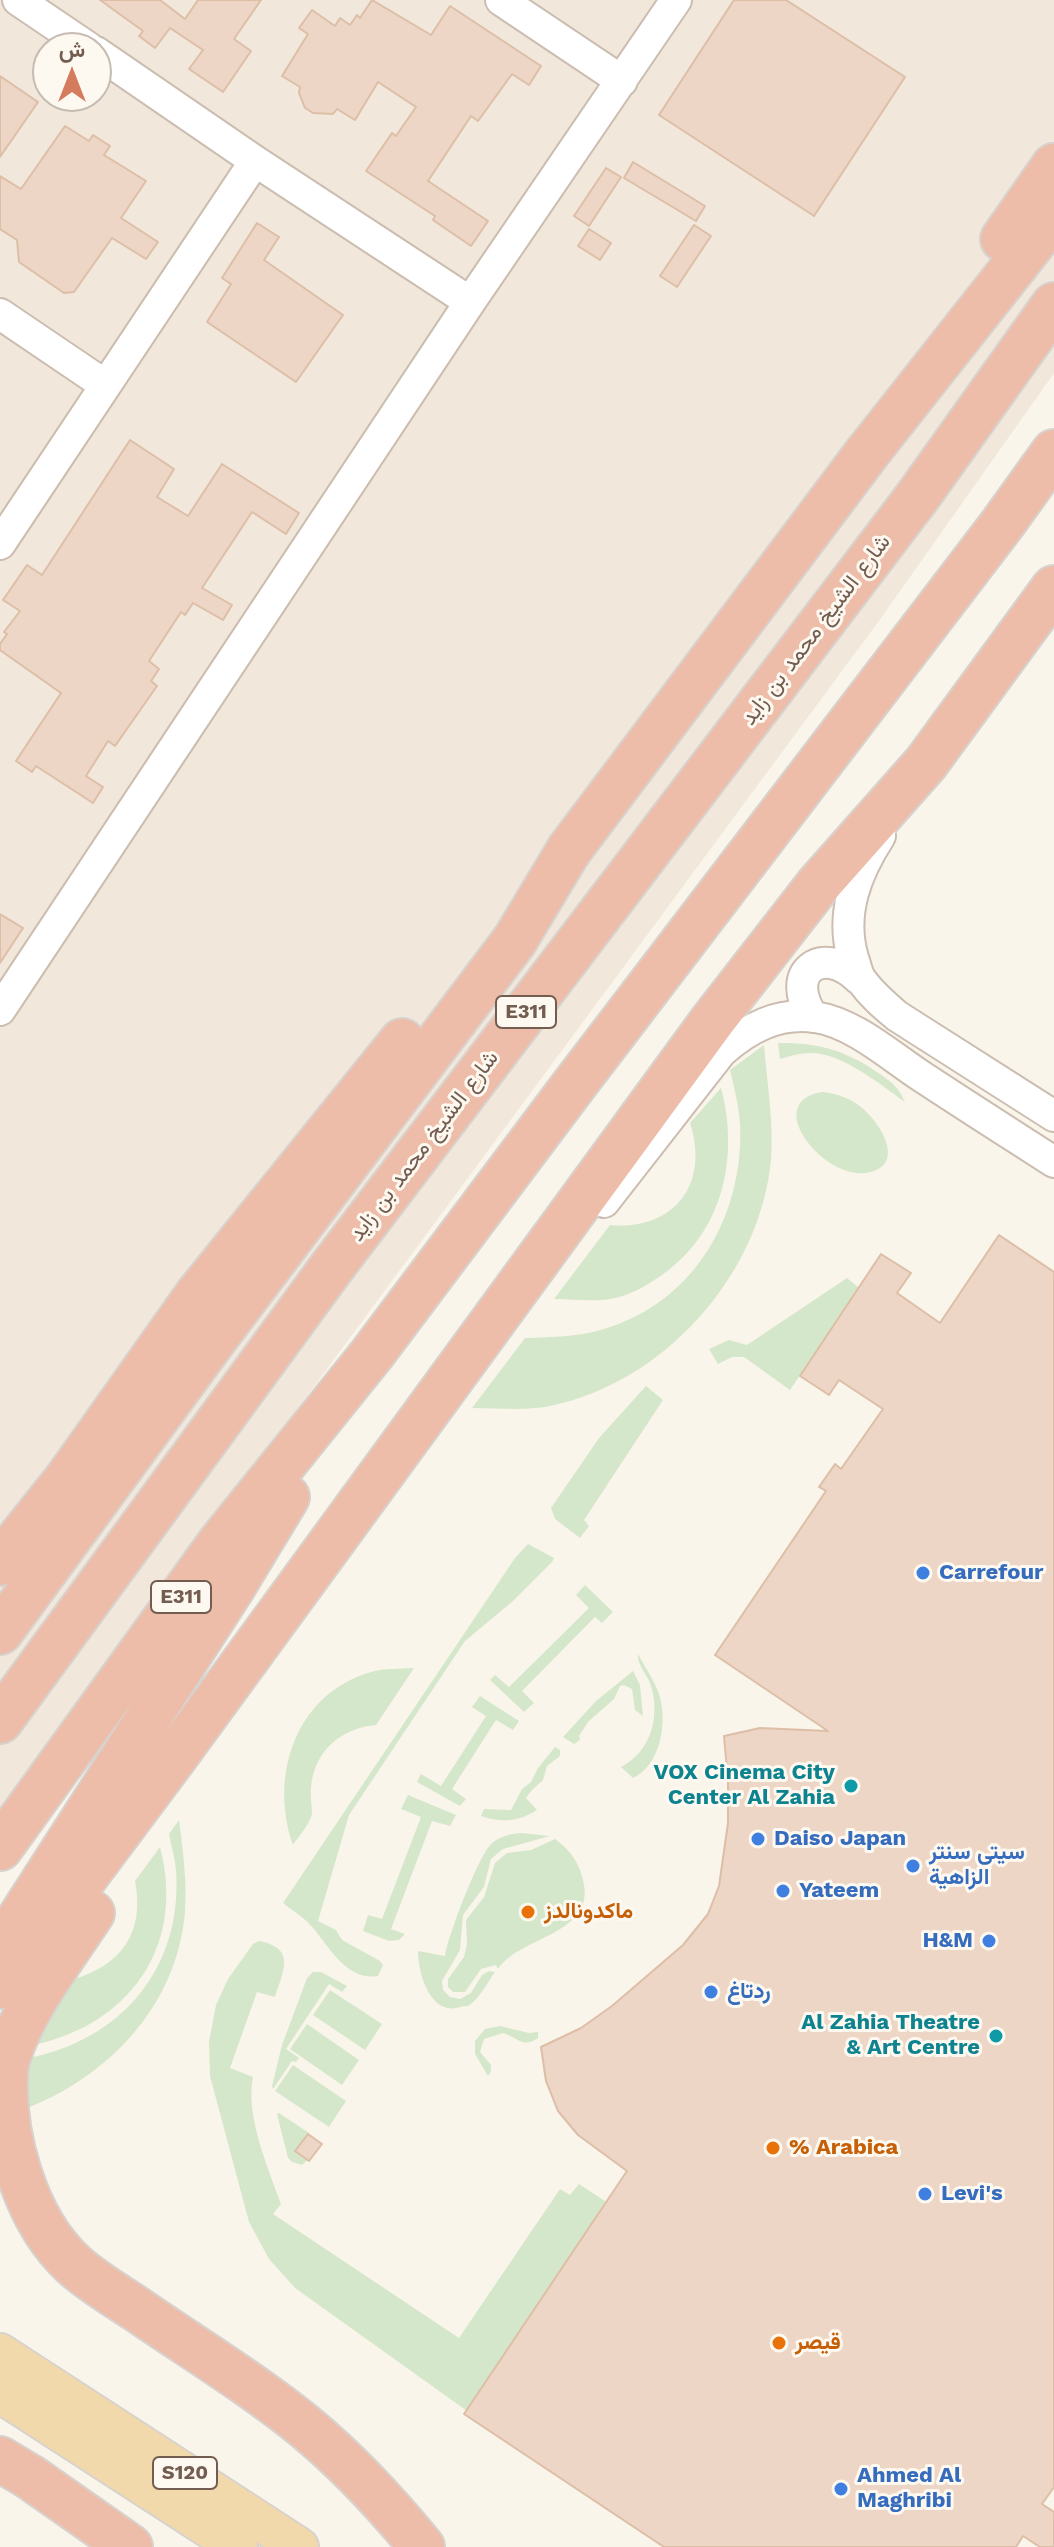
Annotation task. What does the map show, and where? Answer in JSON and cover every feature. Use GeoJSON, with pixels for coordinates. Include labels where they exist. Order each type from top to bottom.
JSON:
{"type":"FeatureCollection","features":[{"type":"Feature","properties":{"kind":"highway"},"geometry":{"type":"LineString","coordinates":[[867,453],[932,338],[1054,166]]}},
{"type":"Feature","properties":{"kind":"highway"},"geometry":{"type":"LineString","coordinates":[[0,1632],[215,1338],[515,940],[569,850],[867,453],[1054,216]]}},
{"type":"Feature","properties":{"kind":"highway","name":"شارع الشيخ محمد بن زايد"},"geometry":{"type":"LineString","coordinates":[[0,1721],[332,1267],[918,496],[1054,305]]}},
{"type":"Feature","properties":{"kind":"highway","name":"E311"},"geometry":{"type":"LineString","coordinates":[[0,1848],[220,1543],[372,1354],[1054,452]]}},
{"type":"Feature","properties":{"kind":"highway"},"geometry":{"type":"LineString","coordinates":[[0,1986],[174,1758],[713,1020],[809,897],[926,763],[1054,588]]}},
{"type":"Feature","properties":{"kind":"highway"},"geometry":{"type":"LineString","coordinates":[[0,1563],[67,1479],[147,1364],[251,1226],[494,926],[517,899],[569,850]]}},
{"type":"Feature","properties":{"kind":"highway"},"geometry":{"type":"LineString","coordinates":[[0,1950],[232,1588],[372,1354]]}},
{"type":"Feature","properties":{"kind":"highway"},"geometry":{"type":"LineString","coordinates":[[174,1758],[164,1791],[150,1821],[21,2023],[12,2044],[6,2065],[1,2109],[12,2161],[36,2216],[74,2265],[303,2425],[376,2494],[422,2547]]}},
{"type":"Feature","properties":{"kind":"highway"},"geometry":{"type":"LineString","coordinates":[[0,2459],[130,2547]]}},
{"type":"Feature","properties":{"kind":"main road","name":"S120"},"geometry":{"type":"LineString","coordinates":[[0,2353],[61,2412],[238,2547]]}},
{"type":"Feature","properties":{"kind":"main road","name":"S120"},"geometry":{"type":"LineString","coordinates":[[0,2393],[61,2412],[299,2547]]}},
{"type":"Feature","properties":{"kind":"main road"},"geometry":{"type":"LineString","coordinates":[[61,2412],[69,2449],[106,2486],[188,2547]]}},
{"type":"Feature","properties":{"kind":"street"},"geometry":{"type":"LineString","coordinates":[[18,0],[65,32]]}},
{"type":"Feature","properties":{"kind":"street"},"geometry":{"type":"LineString","coordinates":[[501,0],[622,81]]}},
{"type":"Feature","properties":{"kind":"street"},"geometry":{"type":"LineString","coordinates":[[4,997],[676,0]]}},
{"type":"Feature","properties":{"kind":"street"},"geometry":{"type":"LineString","coordinates":[[112,63],[470,302]]}},
{"type":"Feature","properties":{"kind":"street"},"geometry":{"type":"LineString","coordinates":[[0,544],[255,161]]}},
{"type":"Feature","properties":{"kind":"street"},"geometry":{"type":"LineString","coordinates":[[0,314],[105,385]]}},
{"type":"Feature","properties":{"kind":"street"},"geometry":{"type":"LineString","coordinates":[[859,979],[851,950],[849,920],[853,890],[863,862],[926,763]]}},
{"type":"Feature","properties":{"kind":"street"},"geometry":{"type":"LineString","coordinates":[[813,1017],[801,995],[805,976],[820,963],[840,964],[897,1016],[1054,1116]]}},
{"type":"Feature","properties":{"kind":"street"},"geometry":{"type":"LineString","coordinates":[[547,1248],[605,1201],[721,1052],[740,1035],[763,1023],[788,1017],[813,1017],[834,1022],[871,1042],[1054,1162]]}},
{"type":"Feature","properties":{"kind":"shaded area"},"geometry":{"type":"Polygon","coordinates":[[[0,0],[1054,0],[1054,373],[881,618],[0,1812],[0,0]]]}},
{"type":"Feature","properties":{"kind":"green space"},"geometry":{"type":"Polygon","coordinates":[[[778,1043],[819,1046],[856,1059],[892,1083],[905,1102],[861,1071],[835,1058],[811,1053],[780,1059],[778,1043]]]}},
{"type":"Feature","properties":{"kind":"green space"},"geometry":{"type":"Polygon","coordinates":[[[764,1045],[772,1146],[763,1203],[748,1244],[726,1282],[699,1318],[667,1348],[631,1374],[592,1394],[541,1408],[472,1408],[525,1338],[575,1335],[604,1329],[636,1316],[664,1298],[688,1276],[708,1250],[723,1222],[733,1191],[739,1158],[740,1124],[730,1070],[764,1045]]]}},
{"type":"Feature","properties":{"kind":"green space"},"geometry":{"type":"Polygon","coordinates":[[[721,1088],[726,1113],[727,1164],[714,1213],[702,1235],[666,1272],[632,1292],[603,1300],[554,1299],[610,1225],[633,1225],[652,1220],[682,1199],[695,1166],[695,1145],[690,1123],[721,1088]]]}},
{"type":"Feature","properties":{"kind":"green space"},"geometry":{"type":"Polygon","coordinates":[[[822,1092],[853,1102],[881,1130],[888,1152],[886,1161],[879,1169],[866,1173],[849,1172],[817,1153],[805,1138],[798,1124],[797,1110],[805,1099],[822,1092]]]}},
{"type":"Feature","properties":{"kind":"green space"},"geometry":{"type":"Polygon","coordinates":[[[847,1278],[859,1288],[790,1390],[744,1357],[732,1357],[718,1364],[709,1349],[729,1340],[747,1345],[847,1278]]]}},
{"type":"Feature","properties":{"kind":"green space"},"geometry":{"type":"Polygon","coordinates":[[[646,1386],[663,1400],[584,1520],[589,1526],[580,1538],[555,1519],[551,1508],[599,1438],[646,1386]]]}},
{"type":"Feature","properties":{"kind":"green space"},"geometry":{"type":"Polygon","coordinates":[[[528,1544],[554,1558],[552,1562],[513,1601],[465,1641],[349,1815],[318,1921],[336,1930],[342,1940],[383,1965],[378,1976],[357,1973],[340,1961],[306,1921],[283,1903],[515,1558],[528,1544]]]}},
{"type":"Feature","properties":{"kind":"green space"},"geometry":{"type":"Polygon","coordinates":[[[585,1585],[613,1612],[602,1623],[595,1617],[522,1691],[534,1703],[524,1712],[490,1680],[495,1675],[509,1687],[589,1608],[576,1595],[585,1585]]]}},
{"type":"Feature","properties":{"kind":"green space"},"geometry":{"type":"Polygon","coordinates":[[[638,1654],[659,1694],[663,1717],[656,1753],[643,1772],[633,1778],[621,1767],[632,1760],[647,1742],[654,1719],[653,1695],[638,1654]]]}},
{"type":"Feature","properties":{"kind":"green space"},"geometry":{"type":"Polygon","coordinates":[[[414,1668],[376,1725],[341,1736],[324,1753],[313,1775],[311,1817],[293,1845],[286,1819],[284,1792],[294,1741],[307,1718],[323,1699],[345,1683],[371,1672],[414,1668]]]}},
{"type":"Feature","properties":{"kind":"green space"},"geometry":{"type":"Polygon","coordinates":[[[633,1671],[640,1685],[643,1716],[635,1710],[632,1689],[620,1686],[614,1699],[588,1722],[579,1736],[580,1740],[574,1744],[563,1737],[596,1701],[633,1671]]]}},
{"type":"Feature","properties":{"kind":"green space"},"geometry":{"type":"Polygon","coordinates":[[[480,1696],[519,1721],[513,1730],[496,1720],[452,1789],[466,1799],[460,1806],[417,1782],[421,1774],[441,1786],[486,1716],[472,1707],[480,1696]]]}},
{"type":"Feature","properties":{"kind":"green space"},"geometry":{"type":"Polygon","coordinates":[[[555,1747],[560,1750],[560,1756],[547,1766],[543,1780],[526,1798],[537,1810],[509,1820],[481,1816],[484,1809],[511,1810],[522,1789],[531,1782],[555,1747]]]}},
{"type":"Feature","properties":{"kind":"green space"},"geometry":{"type":"Polygon","coordinates":[[[408,1795],[456,1815],[450,1826],[432,1821],[391,1929],[405,1934],[399,1940],[389,1941],[363,1931],[368,1915],[382,1919],[421,1817],[401,1809],[408,1795]]]}},
{"type":"Feature","properties":{"kind":"green space"},"geometry":{"type":"Polygon","coordinates":[[[179,1820],[185,1912],[179,1946],[153,2008],[133,2034],[83,2079],[22,2110],[28,2058],[62,2049],[92,2035],[118,2016],[140,1994],[157,1967],[169,1938],[176,1905],[176,1870],[169,1834],[179,1820]]]}},
{"type":"Feature","properties":{"kind":"green space"},"geometry":{"type":"Polygon","coordinates":[[[521,1833],[550,1836],[503,1849],[491,1859],[484,1887],[463,1915],[460,1950],[442,1981],[443,1990],[450,1997],[460,1999],[471,1993],[482,1975],[495,1972],[469,2005],[441,2006],[428,1991],[420,1971],[418,1951],[445,1956],[464,1897],[485,1852],[498,1839],[521,1833]]]}},
{"type":"Feature","properties":{"kind":"green space"},"geometry":{"type":"Polygon","coordinates":[[[555,1839],[573,1857],[583,1880],[584,1898],[579,1912],[554,1932],[523,1948],[498,1969],[496,1965],[481,1969],[465,1992],[453,1992],[448,1987],[448,1979],[464,1957],[466,1920],[484,1897],[495,1863],[507,1853],[531,1850],[555,1839]]]}},
{"type":"Feature","properties":{"kind":"green space"},"geometry":{"type":"Polygon","coordinates":[[[160,1847],[166,1883],[165,1917],[157,1948],[143,1975],[123,1999],[98,2019],[68,2035],[34,2045],[71,1980],[104,1966],[126,1945],[136,1916],[135,1881],[160,1847]]]}},
{"type":"Feature","properties":{"kind":"green space"},"geometry":{"type":"Polygon","coordinates":[[[259,1941],[279,1949],[283,1955],[283,1970],[275,1997],[257,1992],[230,2068],[253,2077],[251,2092],[255,2124],[281,2204],[273,2214],[459,2338],[560,2189],[570,2195],[579,2184],[608,2203],[467,2411],[295,2288],[269,2259],[249,2222],[210,2076],[209,2042],[216,2005],[228,1979],[253,1944],[259,1941]]]}},
{"type":"Feature","properties":{"kind":"green space"},"geometry":{"type":"Polygon","coordinates":[[[313,1972],[321,1972],[347,1986],[342,1992],[329,1984],[286,2049],[299,2058],[296,2062],[292,2061],[273,2089],[282,2045],[307,1978],[313,1972]]]}},
{"type":"Feature","properties":{"kind":"green space"},"geometry":{"type":"Polygon","coordinates":[[[330,1990],[382,2024],[365,2050],[313,2015],[330,1990]]]}},
{"type":"Feature","properties":{"kind":"green space"},"geometry":{"type":"Polygon","coordinates":[[[307,2024],[359,2060],[342,2085],[290,2049],[307,2024]]]}},
{"type":"Feature","properties":{"kind":"green space"},"geometry":{"type":"Polygon","coordinates":[[[500,2026],[538,2032],[538,2038],[524,2042],[503,2033],[484,2039],[480,2052],[491,2065],[488,2076],[475,2054],[475,2041],[485,2029],[500,2026]]]}},
{"type":"Feature","properties":{"kind":"green space"},"geometry":{"type":"Polygon","coordinates":[[[293,2065],[346,2101],[329,2127],[275,2091],[293,2065]]]}},
{"type":"Feature","properties":{"kind":"green space"},"geometry":{"type":"Polygon","coordinates":[[[279,2113],[309,2133],[295,2151],[307,2160],[302,2165],[288,2158],[279,2113]]]}},
{"type":"Feature","properties":{"kind":"building"},"geometry":{"type":"Polygon","coordinates":[[[100,0],[160,0],[185,19],[198,0],[261,0],[234,39],[251,51],[223,92],[189,69],[203,50],[170,28],[155,48],[139,36],[143,31],[100,0]]]}},
{"type":"Feature","properties":{"kind":"building"},"geometry":{"type":"Polygon","coordinates":[[[372,0],[431,35],[450,6],[541,66],[529,85],[512,74],[478,121],[471,116],[428,181],[488,221],[471,246],[433,220],[435,216],[366,171],[392,133],[396,136],[416,107],[378,82],[355,120],[337,109],[333,114],[313,113],[305,108],[300,87],[282,76],[308,34],[299,28],[312,10],[335,26],[340,18],[350,25],[357,15],[360,18],[372,0]]]}},
{"type":"Feature","properties":{"kind":"building"},"geometry":{"type":"Polygon","coordinates":[[[734,0],[786,0],[905,77],[814,216],[659,115],[734,0]]]}},
{"type":"Feature","properties":{"kind":"building"},"geometry":{"type":"Polygon","coordinates":[[[0,76],[32,98],[32,111],[0,157],[0,76]]]}},
{"type":"Feature","properties":{"kind":"building"},"geometry":{"type":"Polygon","coordinates":[[[65,126],[89,141],[93,135],[110,146],[104,155],[146,181],[121,218],[158,242],[146,259],[112,238],[74,292],[64,293],[19,262],[17,240],[0,229],[0,176],[21,189],[65,126]]]}},
{"type":"Feature","properties":{"kind":"building"},"geometry":{"type":"Polygon","coordinates":[[[633,162],[705,206],[696,221],[624,178],[633,162]]]}},
{"type":"Feature","properties":{"kind":"building"},"geometry":{"type":"Polygon","coordinates":[[[606,168],[621,177],[589,226],[574,216],[606,168]]]}},
{"type":"Feature","properties":{"kind":"building"},"geometry":{"type":"Polygon","coordinates":[[[257,223],[279,237],[264,260],[343,315],[296,382],[207,322],[231,284],[222,278],[257,223]]]}},
{"type":"Feature","properties":{"kind":"building"},"geometry":{"type":"Polygon","coordinates":[[[694,225],[711,236],[677,287],[660,276],[694,225]]]}},
{"type":"Feature","properties":{"kind":"building"},"geometry":{"type":"Polygon","coordinates":[[[589,229],[611,243],[600,260],[578,246],[589,229]]]}},
{"type":"Feature","properties":{"kind":"building"},"geometry":{"type":"Polygon","coordinates":[[[130,440],[174,469],[157,497],[188,516],[222,464],[299,513],[286,534],[252,512],[202,588],[232,605],[223,620],[193,603],[185,615],[181,612],[149,661],[159,669],[151,681],[157,686],[115,746],[108,741],[86,776],[103,787],[93,803],[36,766],[32,772],[16,761],[61,693],[0,650],[0,644],[7,634],[4,632],[20,611],[3,600],[27,565],[42,575],[130,440]]]}},
{"type":"Feature","properties":{"kind":"building"},"geometry":{"type":"Polygon","coordinates":[[[0,914],[23,928],[0,963],[0,914]]]}},
{"type":"Feature","properties":{"kind":"building","name":"سيتي سنتر الزاهية"},"geometry":{"type":"Polygon","coordinates":[[[999,1235],[1054,1272],[1054,2487],[1042,2504],[1054,2512],[1054,2547],[1040,2547],[1023,2536],[1016,2547],[664,2547],[464,2414],[627,2171],[578,2135],[558,2111],[546,2081],[541,2047],[581,2028],[612,2006],[683,1945],[708,1914],[719,1886],[728,1823],[724,1736],[760,1728],[828,1731],[715,1655],[826,1491],[819,1487],[835,1464],[841,1469],[883,1409],[839,1380],[829,1395],[800,1376],[881,1254],[911,1273],[897,1293],[940,1323],[999,1235]]]}},
{"type":"Feature","properties":{"kind":"building"},"geometry":{"type":"Polygon","coordinates":[[[308,2134],[322,2144],[309,2161],[295,2151],[308,2134]]]}},
{"type":"Feature","properties":{"kind":"place","name":"Carrefour"},"geometry":{"type":"Point","coordinates":[923,1573]}},
{"type":"Feature","properties":{"kind":"place","name":"VOX Cinema City Center Al Zahia"},"geometry":{"type":"Point","coordinates":[851,1786]}},
{"type":"Feature","properties":{"kind":"place","name":"Daiso Japan"},"geometry":{"type":"Point","coordinates":[758,1839]}},
{"type":"Feature","properties":{"kind":"place","name":"سيتي سنتر الزاهية"},"geometry":{"type":"Point","coordinates":[913,1866]}},
{"type":"Feature","properties":{"kind":"place","name":"Yateem"},"geometry":{"type":"Point","coordinates":[783,1891]}},
{"type":"Feature","properties":{"kind":"place","name":"ماكدونالدز"},"geometry":{"type":"Point","coordinates":[528,1912]}},
{"type":"Feature","properties":{"kind":"place","name":"H&M"},"geometry":{"type":"Point","coordinates":[989,1941]}},
{"type":"Feature","properties":{"kind":"place","name":"ردتاغ"},"geometry":{"type":"Point","coordinates":[711,1992]}},
{"type":"Feature","properties":{"kind":"place","name":"Al Zahia Theatre & Art Centre"},"geometry":{"type":"Point","coordinates":[996,2036]}},
{"type":"Feature","properties":{"kind":"place","name":"% Arabica"},"geometry":{"type":"Point","coordinates":[773,2148]}},
{"type":"Feature","properties":{"kind":"place","name":"Levi's"},"geometry":{"type":"Point","coordinates":[925,2194]}},
{"type":"Feature","properties":{"kind":"place","name":"قيصر"},"geometry":{"type":"Point","coordinates":[779,2343]}},
{"type":"Feature","properties":{"kind":"place","name":"Ahmed Al Maghribi"},"geometry":{"type":"Point","coordinates":[841,2489]}}]}
